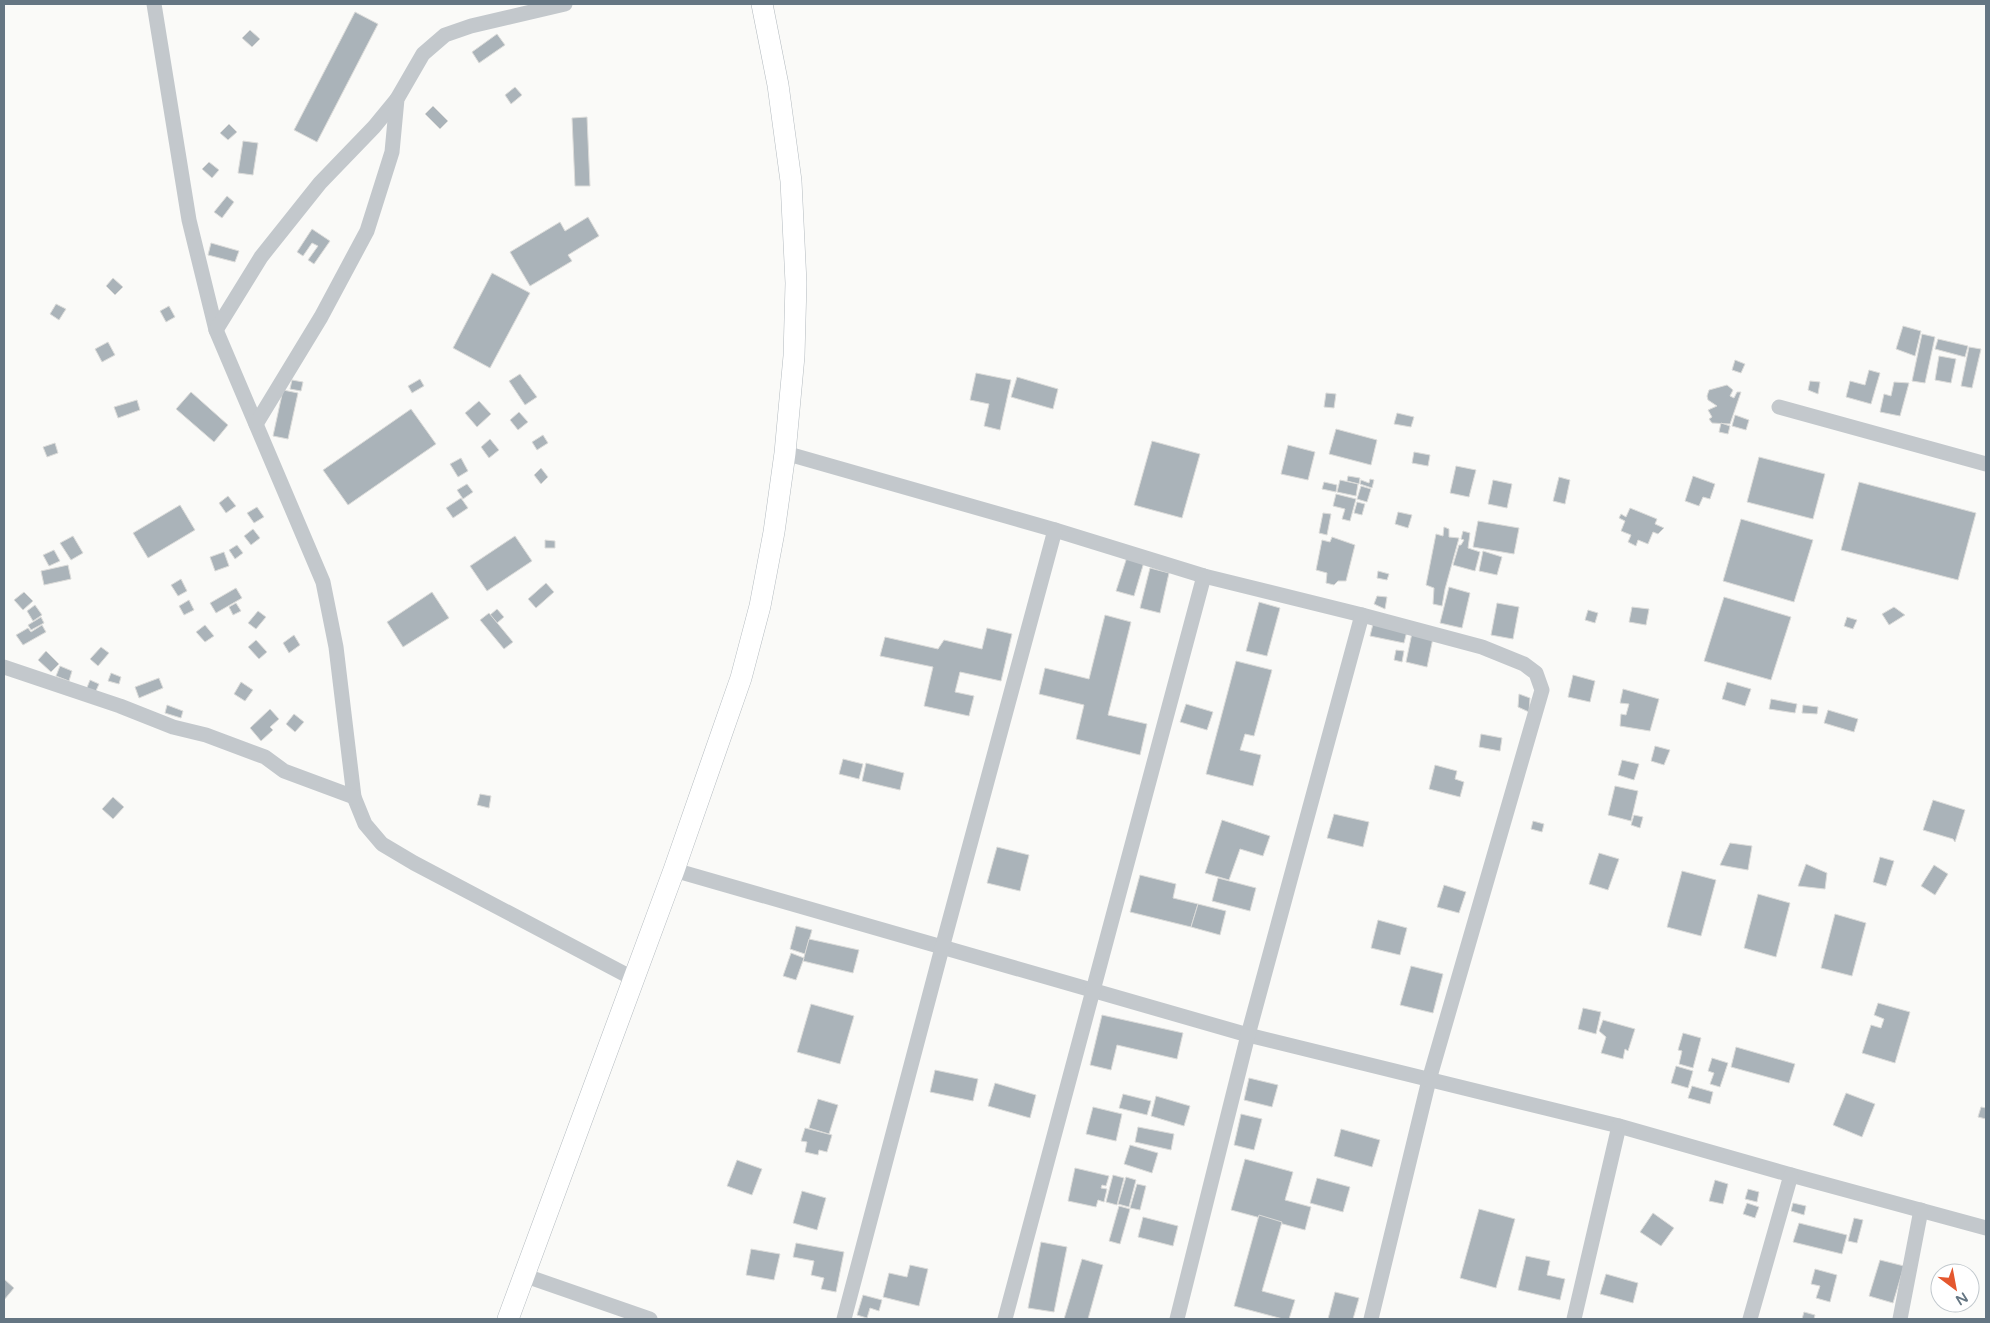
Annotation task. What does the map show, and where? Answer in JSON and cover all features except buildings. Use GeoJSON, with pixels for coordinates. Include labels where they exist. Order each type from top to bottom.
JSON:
{"type":"FeatureCollection","features":[{"type":"Feature","properties":{"kind":"main road"},"geometry":{"type":"LineString","coordinates":[[508,1319],[674,870],[741,678],[758,615],[774,532],[785,453],[794,346],[796,283],[791,180],[778,85],[762,4]]}},
{"type":"Feature","properties":{"kind":"street"},"geometry":{"type":"LineString","coordinates":[[154,4],[189,220],[216,330],[323,582],[336,647],[354,797],[365,824],[382,844],[414,863],[634,979]]}},
{"type":"Feature","properties":{"kind":"street"},"geometry":{"type":"LineString","coordinates":[[216,330],[261,257],[320,183],[374,127],[397,99],[423,54],[445,35],[471,26],[565,4]]}},
{"type":"Feature","properties":{"kind":"street"},"geometry":{"type":"LineString","coordinates":[[256,424],[321,317],[367,232],[392,152],[397,99]]}},
{"type":"Feature","properties":{"kind":"street"},"geometry":{"type":"LineString","coordinates":[[1779,407],[1986,464]]}},
{"type":"Feature","properties":{"kind":"street"},"geometry":{"type":"LineString","coordinates":[[785,453],[1055,530],[1204,576],[1482,647],[1524,664],[1536,673],[1542,690],[1429,1080],[1371,1319]]}},
{"type":"Feature","properties":{"kind":"street"},"geometry":{"type":"LineString","coordinates":[[844,1319],[1055,530]]}},
{"type":"Feature","properties":{"kind":"street"},"geometry":{"type":"LineString","coordinates":[[1005,1319],[1204,576]]}},
{"type":"Feature","properties":{"kind":"street"},"geometry":{"type":"LineString","coordinates":[[1177,1319],[1248,1034],[1362,615]]}},
{"type":"Feature","properties":{"kind":"street"},"geometry":{"type":"LineString","coordinates":[[4,667],[120,706],[173,727],[206,735],[265,757],[284,771],[354,797]]}},
{"type":"Feature","properties":{"kind":"street"},"geometry":{"type":"LineString","coordinates":[[674,870],[1248,1034],[1619,1126],[1986,1228]]}},
{"type":"Feature","properties":{"kind":"street"},"geometry":{"type":"LineString","coordinates":[[1574,1319],[1619,1126]]}},
{"type":"Feature","properties":{"kind":"street"},"geometry":{"type":"LineString","coordinates":[[1750,1319],[1791,1175]]}},
{"type":"Feature","properties":{"kind":"street"},"geometry":{"type":"LineString","coordinates":[[1900,1319],[1921,1210]]}},
{"type":"Feature","properties":{"kind":"street"},"geometry":{"type":"LineString","coordinates":[[524,1275],[650,1319]]}}]}
